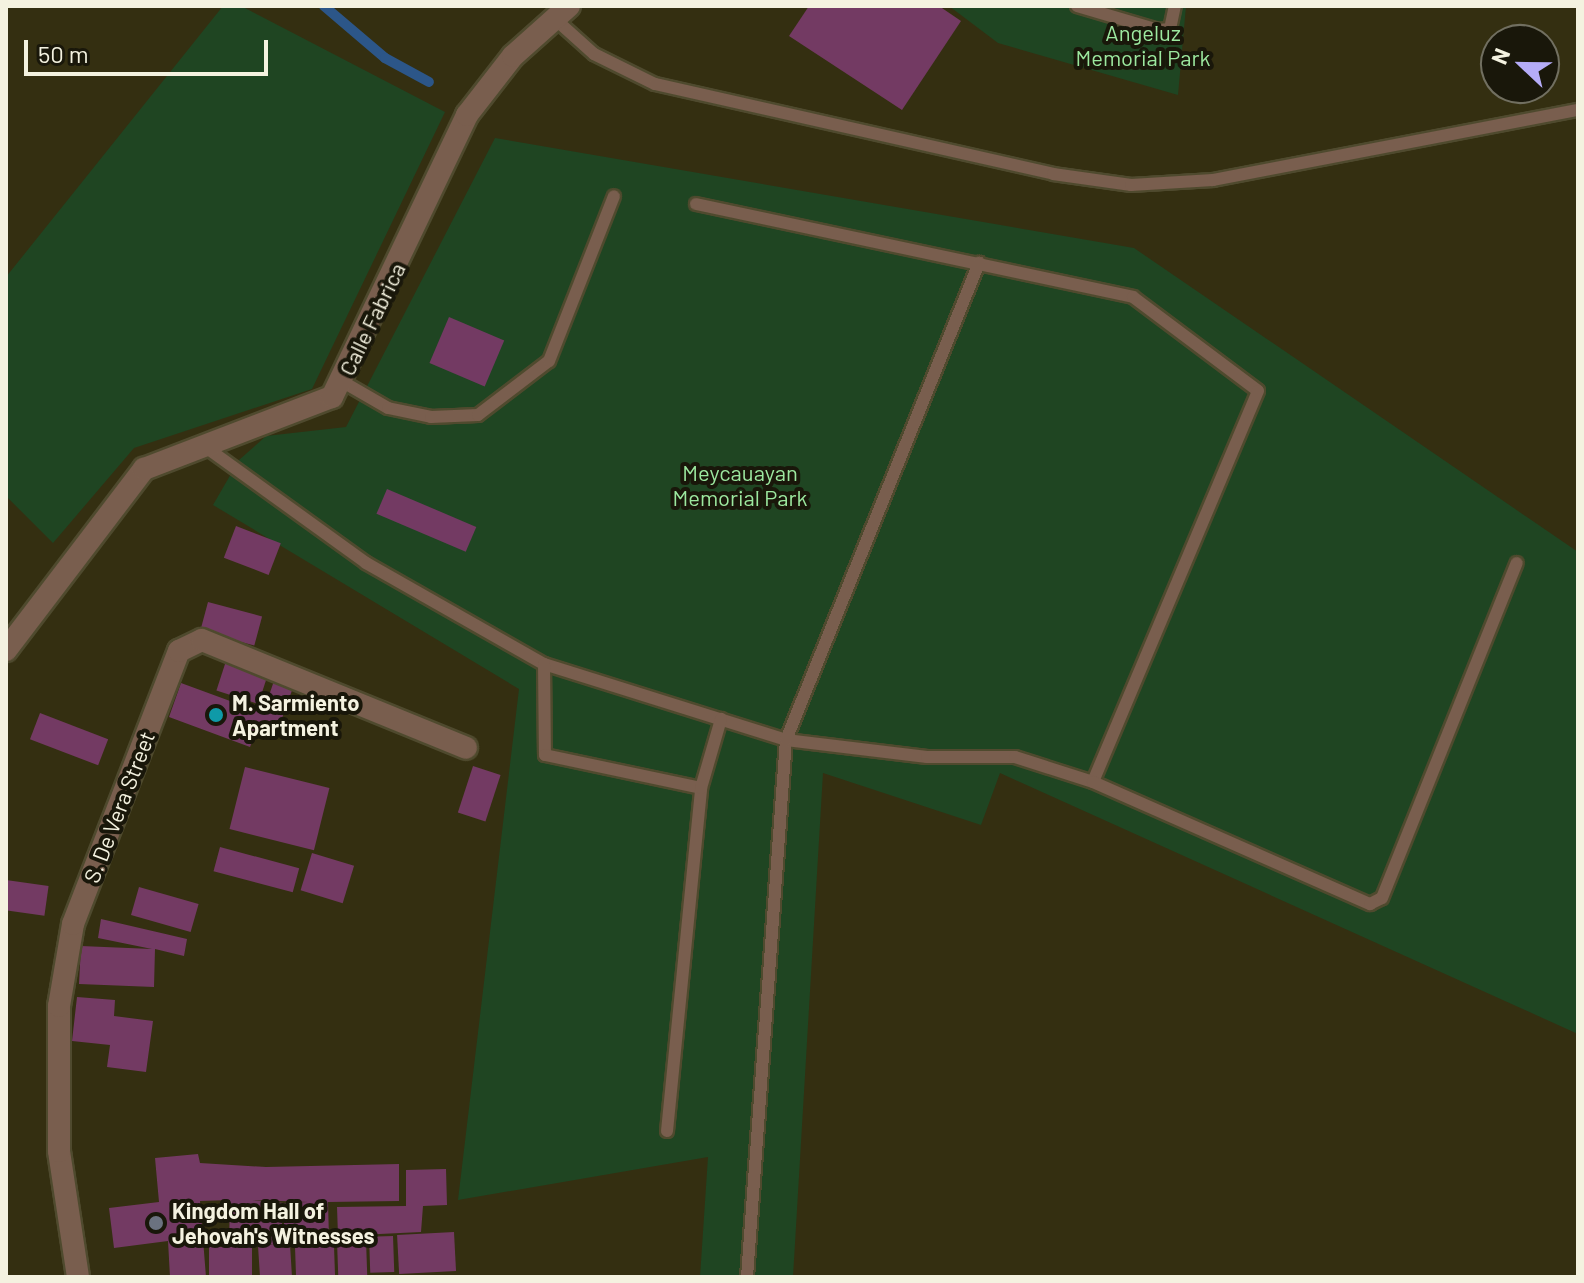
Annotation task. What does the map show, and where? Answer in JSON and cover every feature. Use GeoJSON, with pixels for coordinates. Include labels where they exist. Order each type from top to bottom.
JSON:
{"type":"FeatureCollection","features":[{"type":"Feature","properties":{"kind":"street","name":"Calle Fabrica"},"geometry":{"type":"LineString","coordinates":[[6,650],[134,476],[201,444],[313,408],[343,382],[467,115],[513,56],[562,12]]}},
{"type":"Feature","properties":{"kind":"street","name":"S. De Vera Street"},"geometry":{"type":"LineString","coordinates":[[78,1277],[59,1151],[59,1006],[73,924],[179,651],[202,640],[466,748]]}},
{"type":"Feature","properties":{"kind":"lane"},"geometry":{"type":"LineString","coordinates":[[1077,6],[1158,30],[1170,29],[1175,6]]}},
{"type":"Feature","properties":{"kind":"lane"},"geometry":{"type":"LineString","coordinates":[[562,12],[594,54],[655,84],[1053,174],[1131,185],[1213,180],[1578,110]]}},
{"type":"Feature","properties":{"kind":"lane"},"geometry":{"type":"LineString","coordinates":[[343,382],[388,408],[431,417],[478,415],[549,361],[614,196]]}},
{"type":"Feature","properties":{"kind":"lane"},"geometry":{"type":"LineString","coordinates":[[696,204],[1133,297],[1258,391],[1093,782]]}},
{"type":"Feature","properties":{"kind":"lane"},"geometry":{"type":"LineString","coordinates":[[747,1277],[786,740],[979,263]]}},
{"type":"Feature","properties":{"kind":"lane"},"geometry":{"type":"LineString","coordinates":[[201,444],[366,563],[544,664],[786,740],[927,757],[1015,757],[1093,782],[1370,904],[1382,898],[1517,563]]}},
{"type":"Feature","properties":{"kind":"lane"},"geometry":{"type":"LineString","coordinates":[[544,664],[545,755],[701,788]]}},
{"type":"Feature","properties":{"kind":"lane"},"geometry":{"type":"LineString","coordinates":[[667,1131],[701,788],[721,719]]}},
{"type":"Feature","properties":{"kind":"green space"},"geometry":{"type":"Polygon","coordinates":[[[223,6],[241,6],[445,112],[312,389],[134,448],[53,543],[6,496],[6,277],[223,6]]]}},
{"type":"Feature","properties":{"kind":"green space","name":"Angeluz Memorial Park"},"geometry":{"type":"Polygon","coordinates":[[[949,6],[1186,6],[1178,95],[998,43],[949,6]]]}},
{"type":"Feature","properties":{"kind":"green space","name":"Meycauayan Memorial Park"},"geometry":{"type":"Polygon","coordinates":[[[495,138],[1134,248],[1578,552],[1578,1034],[1000,773],[981,825],[823,773],[793,1277],[700,1277],[708,1157],[458,1200],[519,689],[213,505],[239,460],[266,436],[346,427],[495,138]]]}},
{"type":"Feature","properties":{"kind":"building"},"geometry":{"type":"Polygon","coordinates":[[[809,6],[939,6],[961,21],[902,110],[789,36],[809,6]]]}},
{"type":"Feature","properties":{"kind":"building"},"geometry":{"type":"Polygon","coordinates":[[[449,317],[504,340],[485,386],[429,363],[449,317]]]}},
{"type":"Feature","properties":{"kind":"building"},"geometry":{"type":"Polygon","coordinates":[[[387,489],[476,527],[466,552],[376,514],[387,489]]]}},
{"type":"Feature","properties":{"kind":"building"},"geometry":{"type":"Polygon","coordinates":[[[236,526],[281,543],[269,575],[224,558],[236,526]]]}},
{"type":"Feature","properties":{"kind":"building"},"geometry":{"type":"Polygon","coordinates":[[[208,602],[262,616],[254,645],[200,631],[208,602]]]}},
{"type":"Feature","properties":{"kind":"building"},"geometry":{"type":"Polygon","coordinates":[[[226,661],[268,675],[258,704],[216,690],[226,661]]]}},
{"type":"Feature","properties":{"kind":"building","name":"M. Sarmiento Apartment"},"geometry":{"type":"Polygon","coordinates":[[[276,675],[295,682],[276,735],[257,729],[250,747],[169,717],[181,683],[263,713],[276,675]]]}},
{"type":"Feature","properties":{"kind":"building"},"geometry":{"type":"Polygon","coordinates":[[[40,713],[108,739],[98,765],[30,739],[40,713]]]}},
{"type":"Feature","properties":{"kind":"building"},"geometry":{"type":"Polygon","coordinates":[[[473,766],[501,775],[485,822],[458,813],[473,766]]]}},
{"type":"Feature","properties":{"kind":"building"},"geometry":{"type":"Polygon","coordinates":[[[245,767],[329,788],[314,850],[230,829],[245,767]]]}},
{"type":"Feature","properties":{"kind":"building"},"geometry":{"type":"Polygon","coordinates":[[[220,847],[299,868],[293,892],[214,871],[220,847]]]}},
{"type":"Feature","properties":{"kind":"building"},"geometry":{"type":"Polygon","coordinates":[[[312,853],[354,866],[343,903],[301,890],[312,853]]]}},
{"type":"Feature","properties":{"kind":"building"},"geometry":{"type":"Polygon","coordinates":[[[6,880],[49,886],[44,916],[6,910],[6,880]]]}},
{"type":"Feature","properties":{"kind":"building"},"geometry":{"type":"Polygon","coordinates":[[[139,887],[199,904],[191,932],[131,915],[139,887]]]}},
{"type":"Feature","properties":{"kind":"building"},"geometry":{"type":"Polygon","coordinates":[[[101,919],[187,939],[184,956],[155,949],[154,987],[79,984],[81,946],[152,949],[98,938],[101,919]]]}},
{"type":"Feature","properties":{"kind":"building"},"geometry":{"type":"Polygon","coordinates":[[[77,997],[115,1000],[114,1016],[153,1021],[146,1072],[107,1067],[110,1045],[72,1041],[77,997]]]}},
{"type":"Feature","properties":{"kind":"building"},"geometry":{"type":"Polygon","coordinates":[[[198,1154],[200,1163],[266,1167],[399,1164],[399,1201],[328,1202],[329,1238],[284,1239],[284,1203],[280,1244],[290,1244],[292,1277],[260,1277],[258,1246],[274,1244],[229,1244],[230,1200],[200,1201],[206,1277],[170,1277],[168,1241],[114,1248],[109,1208],[159,1202],[155,1158],[198,1154]],[[252,1200],[284,1203],[308,1202],[252,1200]]]}},
{"type":"Feature","properties":{"kind":"building"},"geometry":{"type":"Polygon","coordinates":[[[446,1169],[447,1205],[423,1206],[421,1232],[338,1236],[337,1207],[406,1206],[406,1170],[446,1169]]]}},
{"type":"Feature","properties":{"kind":"building"},"geometry":{"type":"Polygon","coordinates":[[[454,1232],[456,1271],[399,1274],[397,1235],[454,1232]]]}},
{"type":"Feature","properties":{"kind":"building"},"geometry":{"type":"Polygon","coordinates":[[[393,1236],[394,1272],[370,1273],[369,1237],[393,1236]]]}},
{"type":"Feature","properties":{"kind":"building"},"geometry":{"type":"Polygon","coordinates":[[[366,1240],[367,1275],[338,1276],[337,1241],[366,1240]]]}},
{"type":"Feature","properties":{"kind":"building"},"geometry":{"type":"Polygon","coordinates":[[[334,1246],[335,1277],[296,1277],[295,1247],[334,1246]]]}},
{"type":"Feature","properties":{"kind":"building"},"geometry":{"type":"Polygon","coordinates":[[[209,1247],[252,1247],[252,1277],[209,1277],[209,1247]]]}},
{"type":"Feature","properties":{"kind":"waterway"},"geometry":{"type":"LineString","coordinates":[[324,6],[385,58],[429,82]]}},
{"type":"Feature","properties":{"kind":"place","name":"M. Sarmiento Apartment"},"geometry":{"type":"Point","coordinates":[216,715]}},
{"type":"Feature","properties":{"kind":"place","name":"Kingdom Hall of Jehovah's Witnesses"},"geometry":{"type":"Point","coordinates":[156,1223]}}]}
